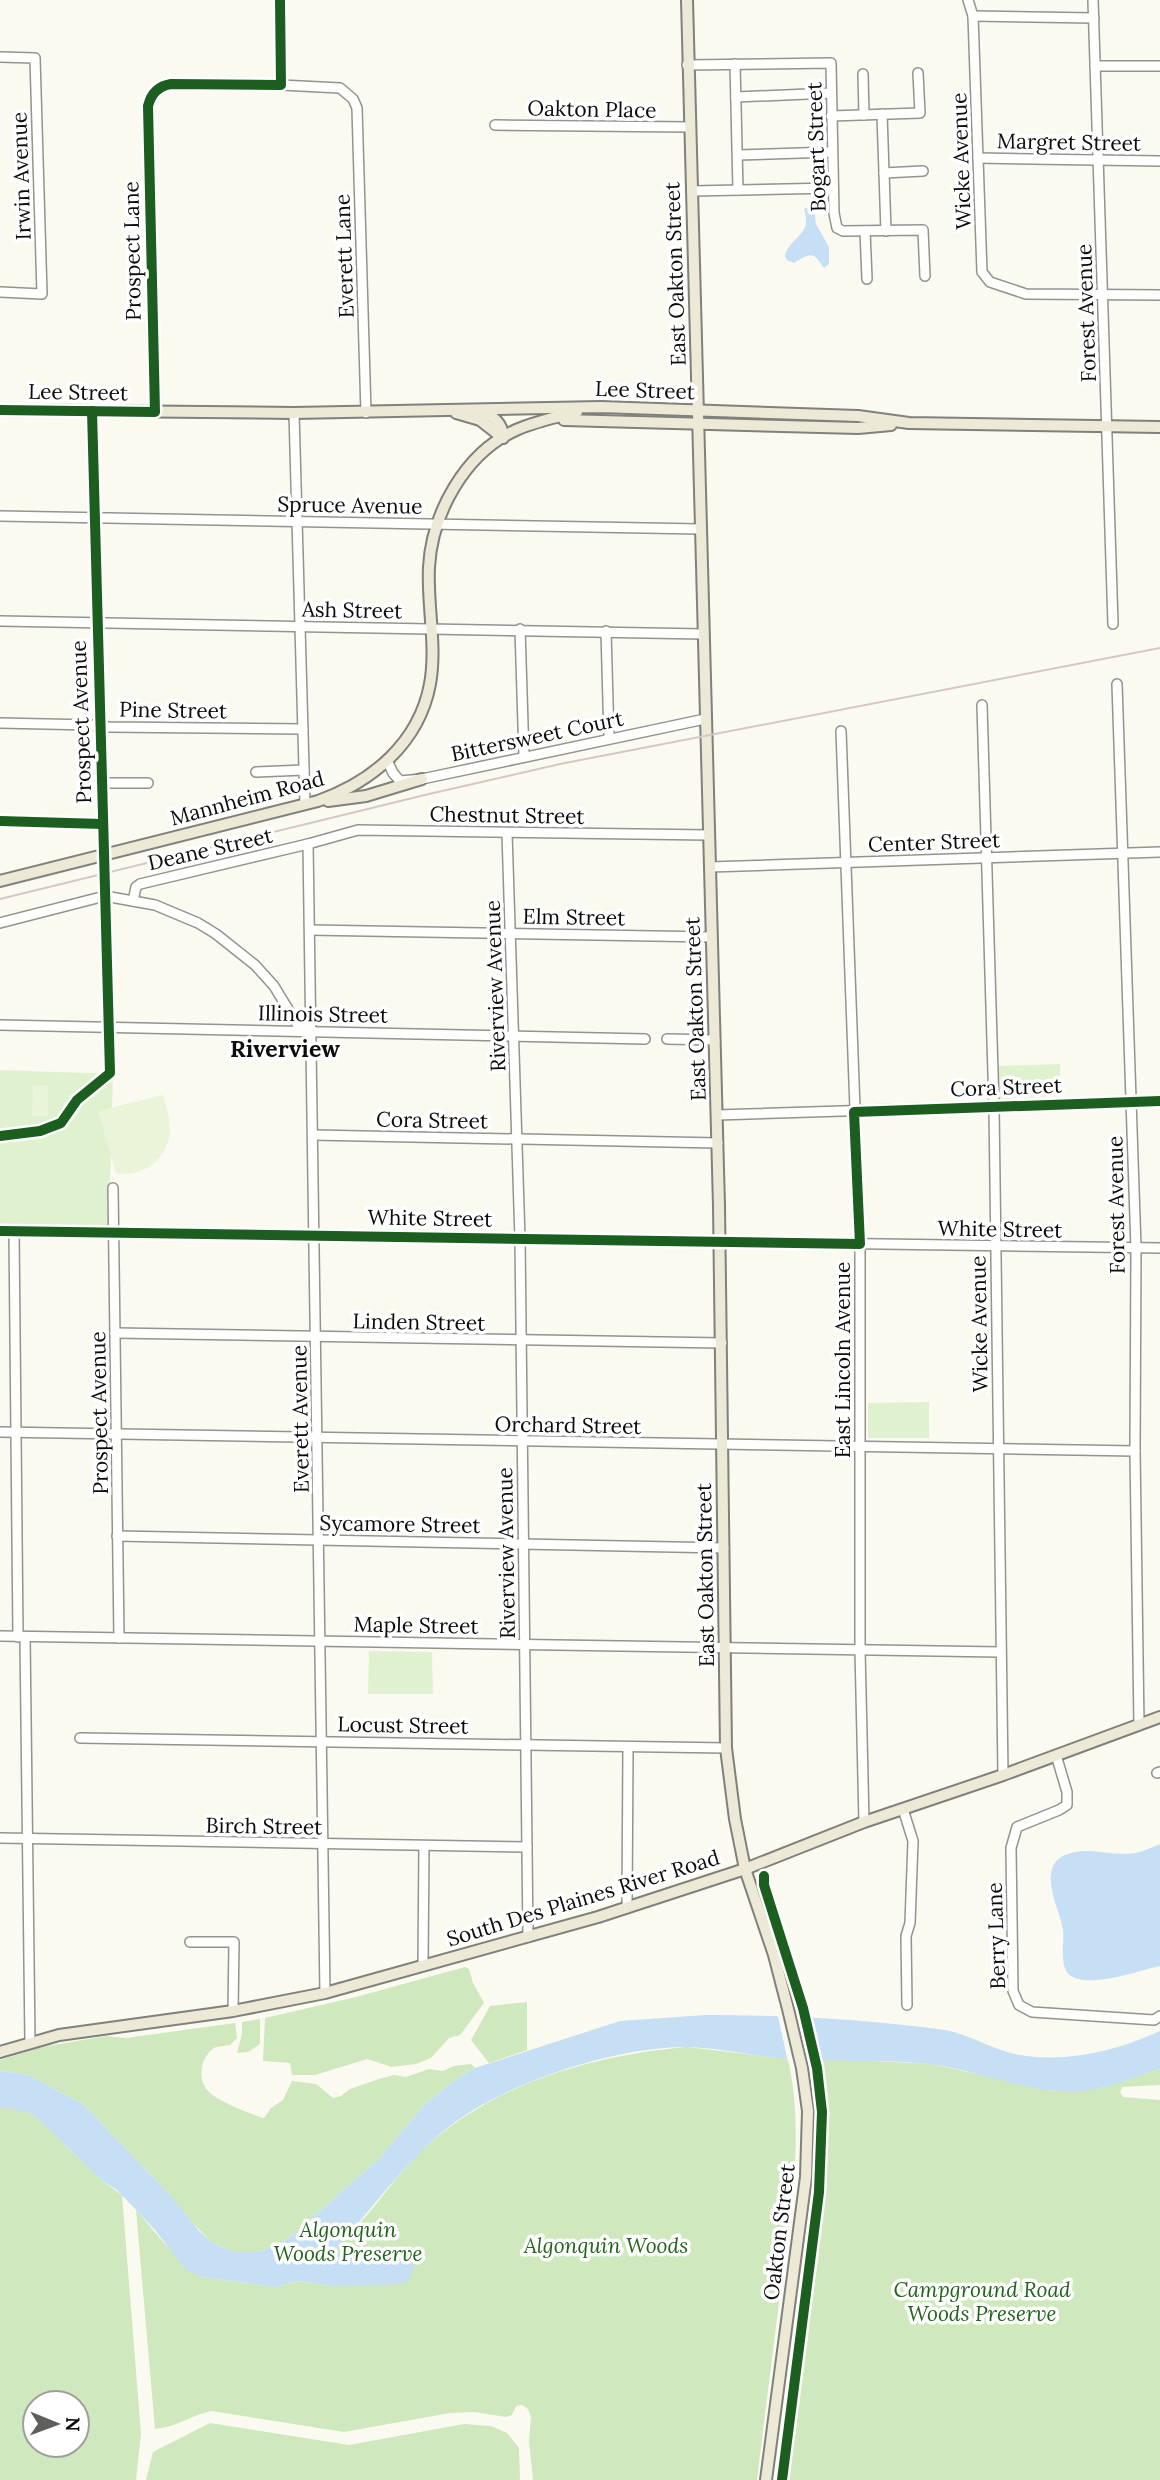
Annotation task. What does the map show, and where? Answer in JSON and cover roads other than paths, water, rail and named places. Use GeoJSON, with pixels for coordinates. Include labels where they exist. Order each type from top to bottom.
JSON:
{"type":"FeatureCollection","features":[{"type":"Feature","properties":{"kind":"main road","name":"East Oakton Street"},"geometry":{"type":"LineString","coordinates":[[687,0],[718,1143],[726,1748],[745,1869],[774,1955],[788,2009]]}},
{"type":"Feature","properties":{"kind":"main road","name":"Lee Street"},"geometry":{"type":"LineString","coordinates":[[0,410],[366,413],[472,408],[601,407],[858,416],[909,423]]}},
{"type":"Feature","properties":{"kind":"main road"},"geometry":{"type":"LineString","coordinates":[[544,420],[601,407]]}},
{"type":"Feature","properties":{"kind":"main road"},"geometry":{"type":"LineString","coordinates":[[472,408],[494,418],[502,427],[503,438]]}},
{"type":"Feature","properties":{"kind":"main road"},"geometry":{"type":"LineString","coordinates":[[450,411],[480,420],[503,438]]}},
{"type":"Feature","properties":{"kind":"main road","name":"Lee Street"},"geometry":{"type":"LineString","coordinates":[[544,420],[858,428],[909,423],[1160,427]]}},
{"type":"Feature","properties":{"kind":"main road","name":"Mannheim Road"},"geometry":{"type":"LineString","coordinates":[[0,881],[318,802],[355,786],[387,760],[411,732],[426,696],[432,663],[429,569],[433,536],[449,495],[484,451],[514,431],[544,420]]}},
{"type":"Feature","properties":{"kind":"main road"},"geometry":{"type":"LineString","coordinates":[[318,802],[366,796],[422,779]]}},
{"type":"Feature","properties":{"kind":"main road","name":"South Des Plaines River Road"},"geometry":{"type":"LineString","coordinates":[[0,2052],[30,2042],[78,2032],[233,2011],[325,1993],[528,1937],[745,1869],[864,1822],[1003,1775],[1160,1717]]}},
{"type":"Feature","properties":{"kind":"main road","name":"Oakton Street"},"geometry":{"type":"LineString","coordinates":[[767,2480],[806,2177],[808,2111],[802,2068],[788,2009]]}},
{"type":"Feature","properties":{"kind":"street"},"geometry":{"type":"LineString","coordinates":[[280,0],[281,85]]}},
{"type":"Feature","properties":{"kind":"street","name":"Wicke Avenue"},"geometry":{"type":"LineString","coordinates":[[968,0],[973,16],[982,271],[989,282],[1026,294],[1160,295]]}},
{"type":"Feature","properties":{"kind":"street","name":"Forest Avenue"},"geometry":{"type":"LineString","coordinates":[[1093,0],[1113,624]]}},
{"type":"Feature","properties":{"kind":"street"},"geometry":{"type":"LineString","coordinates":[[973,16],[1094,18]]}},
{"type":"Feature","properties":{"kind":"street","name":"Irwin Avenue"},"geometry":{"type":"LineString","coordinates":[[0,57],[35,58],[42,294],[0,292]]}},
{"type":"Feature","properties":{"kind":"street","name":"Bogart Street"},"geometry":{"type":"LineString","coordinates":[[735,64],[831,63],[833,188],[837,228],[844,232],[923,230],[925,276]]}},
{"type":"Feature","properties":{"kind":"street"},"geometry":{"type":"LineString","coordinates":[[687,65],[735,64],[738,190]]}},
{"type":"Feature","properties":{"kind":"street"},"geometry":{"type":"LineString","coordinates":[[1095,65],[1160,66]]}},
{"type":"Feature","properties":{"kind":"street"},"geometry":{"type":"LineString","coordinates":[[831,116],[920,113],[918,73]]}},
{"type":"Feature","properties":{"kind":"street"},"geometry":{"type":"LineString","coordinates":[[863,74],[864,115]]}},
{"type":"Feature","properties":{"kind":"street","name":"Prospect Lane"},"geometry":{"type":"LineString","coordinates":[[155,412],[148,106],[150,97],[164,85],[171,84],[281,85]]}},
{"type":"Feature","properties":{"kind":"street","name":"Everett Lane"},"geometry":{"type":"LineString","coordinates":[[281,85],[340,88],[354,99],[357,108],[366,413]]}},
{"type":"Feature","properties":{"kind":"street"},"geometry":{"type":"LineString","coordinates":[[736,97],[831,93]]}},
{"type":"Feature","properties":{"kind":"street"},"geometry":{"type":"LineString","coordinates":[[882,114],[886,231]]}},
{"type":"Feature","properties":{"kind":"street","name":"Oakton Place"},"geometry":{"type":"LineString","coordinates":[[495,125],[690,127]]}},
{"type":"Feature","properties":{"kind":"street"},"geometry":{"type":"LineString","coordinates":[[737,155],[832,152]]}},
{"type":"Feature","properties":{"kind":"street","name":"Margret Street"},"geometry":{"type":"LineString","coordinates":[[978,158],[1160,161]]}},
{"type":"Feature","properties":{"kind":"street"},"geometry":{"type":"LineString","coordinates":[[884,173],[923,171]]}},
{"type":"Feature","properties":{"kind":"street"},"geometry":{"type":"LineString","coordinates":[[692,191],[833,188]]}},
{"type":"Feature","properties":{"kind":"street"},"geometry":{"type":"LineString","coordinates":[[865,231],[867,279]]}},
{"type":"Feature","properties":{"kind":"street","name":"Prospect Avenue"},"geometry":{"type":"LineString","coordinates":[[92,411],[110,1073]]}},
{"type":"Feature","properties":{"kind":"street"},"geometry":{"type":"LineString","coordinates":[[294,413],[305,804]]}},
{"type":"Feature","properties":{"kind":"street","name":"Spruce Avenue"},"geometry":{"type":"LineString","coordinates":[[0,516],[700,529]]}},
{"type":"Feature","properties":{"kind":"street","name":"Ash Street"},"geometry":{"type":"LineString","coordinates":[[0,621],[703,634]]}},
{"type":"Feature","properties":{"kind":"street"},"geometry":{"type":"LineString","coordinates":[[520,629],[524,757]]}},
{"type":"Feature","properties":{"kind":"street"},"geometry":{"type":"LineString","coordinates":[[606,631],[609,738]]}},
{"type":"Feature","properties":{"kind":"street","name":"Forest Avenue"},"geometry":{"type":"LineString","coordinates":[[1117,684],[1136,1248],[1135,1451],[1139,1725]]}},
{"type":"Feature","properties":{"kind":"street","name":"Wicke Avenue"},"geometry":{"type":"LineString","coordinates":[[982,705],[994,1107],[1003,1775]]}},
{"type":"Feature","properties":{"kind":"street","name":"Bittersweet Court"},"geometry":{"type":"LineString","coordinates":[[387,760],[400,780],[422,779],[705,719]]}},
{"type":"Feature","properties":{"kind":"street","name":"Pine Street"},"geometry":{"type":"LineString","coordinates":[[0,723],[303,729]]}},
{"type":"Feature","properties":{"kind":"street","name":"East Lincoln Avenue"},"geometry":{"type":"LineString","coordinates":[[841,731],[860,1244],[860,1650],[864,1822]]}},
{"type":"Feature","properties":{"kind":"street"},"geometry":{"type":"LineString","coordinates":[[256,772],[304,770]]}},
{"type":"Feature","properties":{"kind":"street"},"geometry":{"type":"LineString","coordinates":[[102,783],[148,783]]}},
{"type":"Feature","properties":{"kind":"street"},"geometry":{"type":"LineString","coordinates":[[0,821],[103,824]]}},
{"type":"Feature","properties":{"kind":"street","name":"Chestnut Street"},"geometry":{"type":"LineString","coordinates":[[308,844],[358,830],[709,835]]}},
{"type":"Feature","properties":{"kind":"street","name":"Riverview Avenue"},"geometry":{"type":"LineString","coordinates":[[507,832],[520,1239],[528,1937]]}},
{"type":"Feature","properties":{"kind":"street","name":"Deane Street"},"geometry":{"type":"LineString","coordinates":[[133,901],[139,884],[308,844]]}},
{"type":"Feature","properties":{"kind":"street","name":"Everett Avenue"},"geometry":{"type":"LineString","coordinates":[[308,844],[325,1993]]}},
{"type":"Feature","properties":{"kind":"street","name":"Center Street"},"geometry":{"type":"LineString","coordinates":[[710,867],[1160,852]]}},
{"type":"Feature","properties":{"kind":"street"},"geometry":{"type":"LineString","coordinates":[[0,923],[105,896],[155,905],[216,934],[274,986],[296,1024],[312,1031]]}},
{"type":"Feature","properties":{"kind":"street","name":"Elm Street"},"geometry":{"type":"LineString","coordinates":[[310,930],[711,937]]}},
{"type":"Feature","properties":{"kind":"street","name":"Illinois Street"},"geometry":{"type":"LineString","coordinates":[[0,1024],[645,1039]]}},
{"type":"Feature","properties":{"kind":"street"},"geometry":{"type":"LineString","coordinates":[[667,1039],[715,1040]]}},
{"type":"Feature","properties":{"kind":"street","name":"Cora Street"},"geometry":{"type":"LineString","coordinates":[[717,1115],[1160,1101]]}},
{"type":"Feature","properties":{"kind":"street","name":"Cora Street"},"geometry":{"type":"LineString","coordinates":[[313,1135],[718,1143]]}},
{"type":"Feature","properties":{"kind":"street","name":"Prospect Avenue"},"geometry":{"type":"LineString","coordinates":[[113,1188],[119,1638]]}},
{"type":"Feature","properties":{"kind":"street","name":"White Street"},"geometry":{"type":"LineString","coordinates":[[0,1231],[1160,1248]]}},
{"type":"Feature","properties":{"kind":"street"},"geometry":{"type":"LineString","coordinates":[[14,1231],[15,1433],[30,2042]]}},
{"type":"Feature","properties":{"kind":"street","name":"Linden Street"},"geometry":{"type":"LineString","coordinates":[[115,1334],[722,1343]]}},
{"type":"Feature","properties":{"kind":"street","name":"Orchard Street"},"geometry":{"type":"LineString","coordinates":[[0,1432],[1135,1451]]}},
{"type":"Feature","properties":{"kind":"street","name":"Sycamore Street"},"geometry":{"type":"LineString","coordinates":[[117,1536],[724,1548]]}},
{"type":"Feature","properties":{"kind":"street","name":"Maple Street"},"geometry":{"type":"LineString","coordinates":[[0,1636],[1000,1652]]}},
{"type":"Feature","properties":{"kind":"street","name":"Locust Street"},"geometry":{"type":"LineString","coordinates":[[80,1738],[726,1748]]}},
{"type":"Feature","properties":{"kind":"street"},"geometry":{"type":"LineString","coordinates":[[627,1908],[628,1748]]}},
{"type":"Feature","properties":{"kind":"street","name":"Berry Lane"},"geometry":{"type":"LineString","coordinates":[[1056,1755],[1067,1792],[1066,1805],[1017,1827],[1011,1848],[1013,1992],[1019,2005],[1032,2012],[1154,2020],[1160,2016]]}},
{"type":"Feature","properties":{"kind":"street"},"geometry":{"type":"LineString","coordinates":[[903,1809],[913,1841],[910,1923],[906,1936],[907,2005]]}},
{"type":"Feature","properties":{"kind":"street","name":"Birch Street"},"geometry":{"type":"LineString","coordinates":[[0,1838],[527,1847]]}},
{"type":"Feature","properties":{"kind":"street"},"geometry":{"type":"LineString","coordinates":[[424,1846],[424,1966]]}},
{"type":"Feature","properties":{"kind":"street"},"geometry":{"type":"LineString","coordinates":[[190,1942],[234,1942],[233,2011]]}},
{"type":"Feature","properties":{"kind":"water"},"geometry":{"type":"Polygon","coordinates":[[[812,205],[816,224],[829,247],[829,264],[824,268],[812,255],[794,263],[785,256],[806,226],[804,209],[812,205]]]}},
{"type":"Feature","properties":{"kind":"water"},"geometry":{"type":"Polygon","coordinates":[[[1160,1844],[1160,1966],[1094,1980],[1069,1975],[1064,1964],[1063,1929],[1052,1889],[1052,1869],[1056,1861],[1073,1852],[1126,1854],[1144,1851],[1160,1844]]]}},
{"type":"Feature","properties":{"kind":"water"},"geometry":{"type":"Polygon","coordinates":[[[706,2015],[826,2018],[915,2026],[954,2032],[997,2049],[1033,2057],[1089,2054],[1160,2031],[1160,2069],[1103,2087],[1065,2092],[929,2064],[786,2059],[687,2047],[629,2053],[567,2068],[481,2105],[441,2133],[410,2163],[338,2246],[338,2252],[350,2256],[406,2255],[415,2266],[408,2282],[388,2285],[332,2286],[298,2281],[277,2287],[201,2277],[186,2270],[155,2230],[117,2190],[101,2180],[36,2117],[27,2112],[0,2107],[0,2071],[28,2075],[83,2104],[211,2242],[234,2252],[257,2252],[278,2245],[291,2236],[379,2159],[425,2104],[475,2068],[620,2021],[706,2015]]]}},
{"type":"Feature","properties":{"kind":"railway"},"geometry":{"type":"LineString","coordinates":[[0,899],[560,764],[1160,648]]}},
{"type":"Feature","properties":{"kind":"district","name":"Riverview"},"geometry":{"type":"Point","coordinates":[285,1048]}},
{"type":"Feature","properties":{"kind":"park label","name":"Algonquin Woods Preserve"},"geometry":{"type":"Point","coordinates":[348,2241]}},
{"type":"Feature","properties":{"kind":"park label","name":"Algonquin Woods"},"geometry":{"type":"Point","coordinates":[606,2245]}},
{"type":"Feature","properties":{"kind":"park label","name":"Campground Road Woods Preserve"},"geometry":{"type":"Point","coordinates":[982,2301]}}]}
